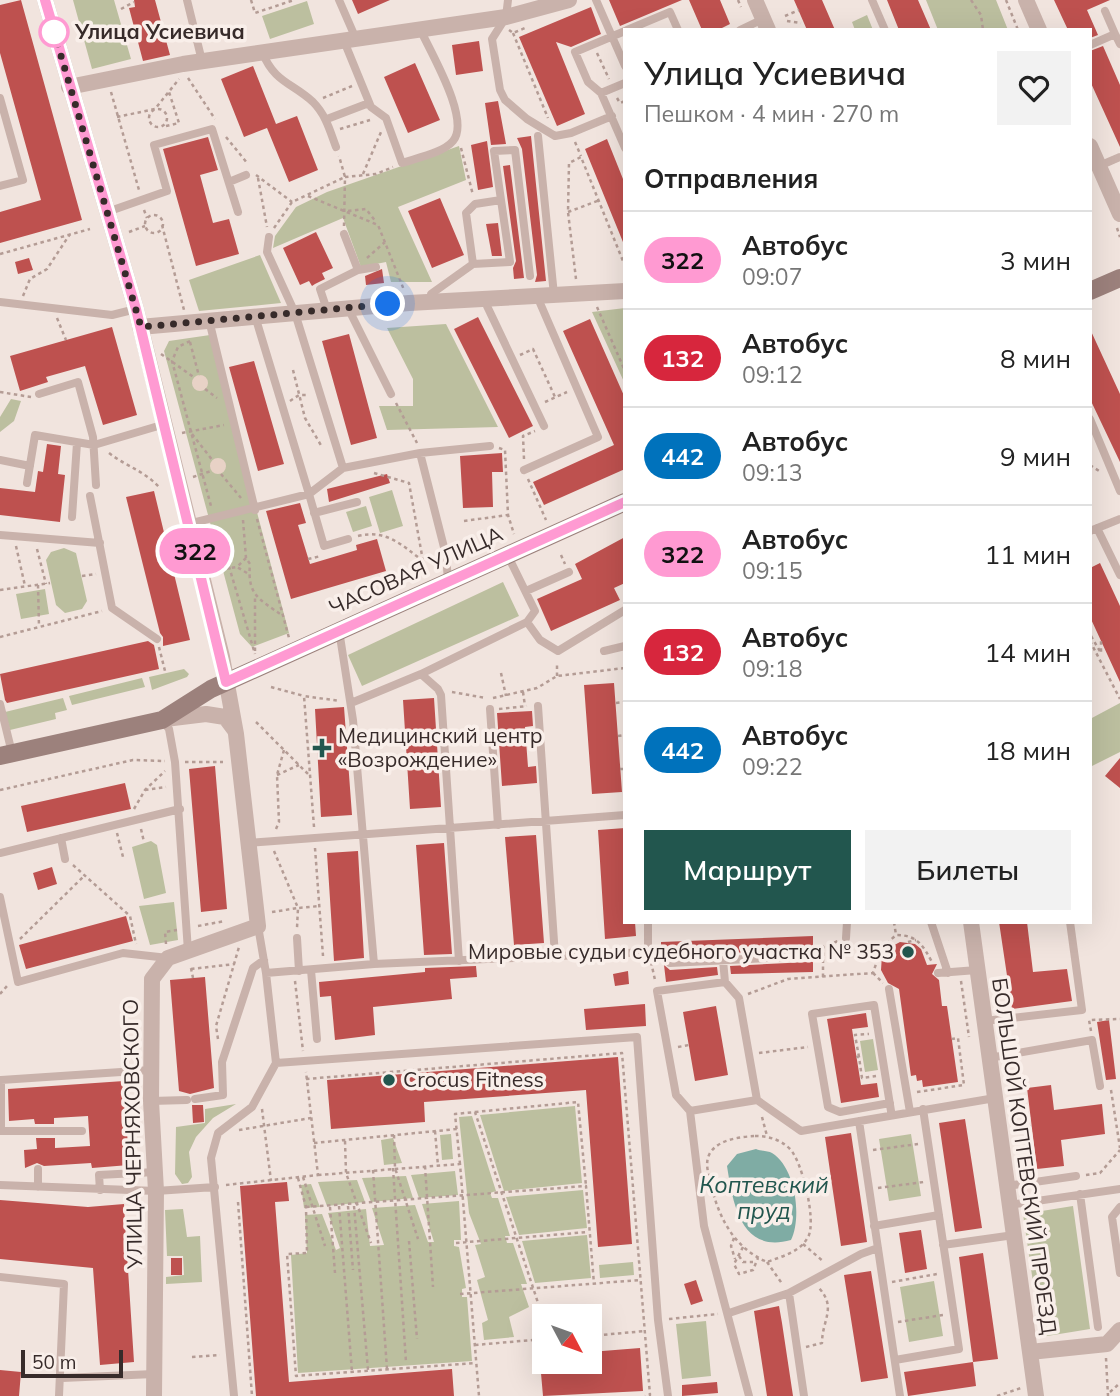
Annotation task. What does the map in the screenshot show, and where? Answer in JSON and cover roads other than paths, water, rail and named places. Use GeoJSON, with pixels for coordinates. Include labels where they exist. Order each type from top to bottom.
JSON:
{"type":"FeatureCollection","features":[{"type":"Feature","properties":{"kind":"street"},"geometry":{"type":"LineString","coordinates":[[45,0],[141,327],[226,682],[234,729],[257,920],[168,958]]}},
{"type":"Feature","properties":{"kind":"street"},"geometry":{"type":"LineString","coordinates":[[69,87],[202,61],[506,17],[569,0]]}},
{"type":"Feature","properties":{"kind":"street"},"geometry":{"type":"LineString","coordinates":[[755,0],[766,24]]}},
{"type":"Feature","properties":{"kind":"street"},"geometry":{"type":"LineString","coordinates":[[1026,0],[1038,28]]}},
{"type":"Feature","properties":{"kind":"street"},"geometry":{"type":"LineString","coordinates":[[1092,150],[1120,214]]}},
{"type":"Feature","properties":{"kind":"street"},"geometry":{"type":"LineString","coordinates":[[1092,290],[1120,278]]}},
{"type":"Feature","properties":{"kind":"street"},"geometry":{"type":"LineString","coordinates":[[141,327],[409,303],[623,291]]}},
{"type":"Feature","properties":{"kind":"street","name":"ЧАСОВАЯ УЛИЦА"},"geometry":{"type":"LineString","coordinates":[[6,754],[162,720],[226,682],[623,503]]}},
{"type":"Feature","properties":{"kind":"street"},"geometry":{"type":"LineString","coordinates":[[162,720],[206,714],[225,717],[234,729]]}},
{"type":"Feature","properties":{"kind":"street","name":"БОЛЬШОЙ КОПТЕВСКИЙ ПРОЕЗД"},"geometry":{"type":"LineString","coordinates":[[971,924],[1035,1390]]}},
{"type":"Feature","properties":{"kind":"street","name":"УЛИЦА ЧЕРНЯХОВСКОГО"},"geometry":{"type":"LineString","coordinates":[[154,1396],[156,1191],[150,1101],[152,979],[168,958]]}},
{"type":"Feature","properties":{"kind":"street"},"geometry":{"type":"LineString","coordinates":[[1030,1352],[1107,1344],[1120,1331]]}},
{"type":"Feature","properties":{"kind":"lane"},"geometry":{"type":"LineString","coordinates":[[187,0],[202,61]]}},
{"type":"Feature","properties":{"kind":"lane"},"geometry":{"type":"LineString","coordinates":[[339,0],[360,83],[369,103],[386,118],[402,163],[451,144],[458,134],[456,108],[420,29]]}},
{"type":"Feature","properties":{"kind":"lane"},"geometry":{"type":"LineString","coordinates":[[509,0],[506,17],[492,39],[500,90],[505,100],[527,120],[555,136],[571,133],[612,116]]}},
{"type":"Feature","properties":{"kind":"lane"},"geometry":{"type":"LineString","coordinates":[[596,0],[623,61]]}},
{"type":"Feature","properties":{"kind":"lane"},"geometry":{"type":"LineString","coordinates":[[872,0],[884,28]]}},
{"type":"Feature","properties":{"kind":"lane"},"geometry":{"type":"LineString","coordinates":[[1105,10],[1120,44]]}},
{"type":"Feature","properties":{"kind":"lane"},"geometry":{"type":"LineString","coordinates":[[631,28],[670,12],[677,28]]}},
{"type":"Feature","properties":{"kind":"lane"},"geometry":{"type":"LineString","coordinates":[[749,28],[766,24]]}},
{"type":"Feature","properties":{"kind":"lane"},"geometry":{"type":"LineString","coordinates":[[623,31],[575,52],[588,82],[601,93],[623,142]]}},
{"type":"Feature","properties":{"kind":"lane"},"geometry":{"type":"LineString","coordinates":[[1092,44],[1115,34]]}},
{"type":"Feature","properties":{"kind":"lane"},"geometry":{"type":"LineString","coordinates":[[262,52],[270,72],[313,102],[327,119],[336,147]]}},
{"type":"Feature","properties":{"kind":"lane"},"geometry":{"type":"LineString","coordinates":[[601,93],[623,84]]}},
{"type":"Feature","properties":{"kind":"lane"},"geometry":{"type":"LineString","coordinates":[[0,99],[23,180],[0,186]]}},
{"type":"Feature","properties":{"kind":"lane"},"geometry":{"type":"LineString","coordinates":[[327,119],[369,103]]}},
{"type":"Feature","properties":{"kind":"lane"},"geometry":{"type":"LineString","coordinates":[[107,212],[167,191],[154,145],[212,129],[238,212]]}},
{"type":"Feature","properties":{"kind":"lane"},"geometry":{"type":"LineString","coordinates":[[524,470],[598,437],[576,387],[547,295],[538,136]]}},
{"type":"Feature","properties":{"kind":"lane"},"geometry":{"type":"LineString","coordinates":[[431,302],[431,294],[473,264],[510,262],[494,151],[514,150],[530,276]]}},
{"type":"Feature","properties":{"kind":"lane"},"geometry":{"type":"LineString","coordinates":[[1099,166],[1120,157]]}},
{"type":"Feature","properties":{"kind":"lane"},"geometry":{"type":"LineString","coordinates":[[229,182],[247,175]]}},
{"type":"Feature","properties":{"kind":"lane"},"geometry":{"type":"LineString","coordinates":[[473,264],[466,213],[475,204],[501,200]]}},
{"type":"Feature","properties":{"kind":"lane"},"geometry":{"type":"LineString","coordinates":[[344,234],[358,270]]}},
{"type":"Feature","properties":{"kind":"lane"},"geometry":{"type":"LineString","coordinates":[[269,237],[267,252],[295,313],[347,468]]}},
{"type":"Feature","properties":{"kind":"lane"},"geometry":{"type":"LineString","coordinates":[[327,310],[320,289],[358,270],[376,267]]}},
{"type":"Feature","properties":{"kind":"lane"},"geometry":{"type":"LineString","coordinates":[[487,298],[487,306],[544,426]]}},
{"type":"Feature","properties":{"kind":"lane"},"geometry":{"type":"LineString","coordinates":[[0,302],[112,315],[136,309]]}},
{"type":"Feature","properties":{"kind":"lane"},"geometry":{"type":"LineString","coordinates":[[348,308],[391,394]]}},
{"type":"Feature","properties":{"kind":"lane"},"geometry":{"type":"LineString","coordinates":[[255,316],[324,546],[348,539]]}},
{"type":"Feature","properties":{"kind":"lane"},"geometry":{"type":"LineString","coordinates":[[209,320],[255,510]]}},
{"type":"Feature","properties":{"kind":"lane"},"geometry":{"type":"LineString","coordinates":[[39,394],[78,382],[94,445],[96,485]]}},
{"type":"Feature","properties":{"kind":"lane"},"geometry":{"type":"LineString","coordinates":[[27,483],[35,435],[94,445],[165,424]]}},
{"type":"Feature","properties":{"kind":"lane"},"geometry":{"type":"LineString","coordinates":[[1092,424],[1120,491]]}},
{"type":"Feature","properties":{"kind":"lane"},"geometry":{"type":"LineString","coordinates":[[72,517],[77,443]]}},
{"type":"Feature","properties":{"kind":"lane"},"geometry":{"type":"LineString","coordinates":[[188,524],[243,513],[309,494],[347,468],[420,453],[490,446]]}},
{"type":"Feature","properties":{"kind":"lane"},"geometry":{"type":"LineString","coordinates":[[420,453],[446,555],[448,582]]}},
{"type":"Feature","properties":{"kind":"lane"},"geometry":{"type":"LineString","coordinates":[[0,460],[30,466]]}},
{"type":"Feature","properties":{"kind":"lane"},"geometry":{"type":"LineString","coordinates":[[90,496],[112,608],[158,643]]}},
{"type":"Feature","properties":{"kind":"lane"},"geometry":{"type":"LineString","coordinates":[[314,513],[357,502]]}},
{"type":"Feature","properties":{"kind":"lane"},"geometry":{"type":"LineString","coordinates":[[1120,519],[1094,529],[1120,575]]}},
{"type":"Feature","properties":{"kind":"lane"},"geometry":{"type":"LineString","coordinates":[[0,535],[100,543]]}},
{"type":"Feature","properties":{"kind":"lane"},"geometry":{"type":"LineString","coordinates":[[351,703],[421,674],[527,622],[535,611],[508,555]]}},
{"type":"Feature","properties":{"kind":"lane"},"geometry":{"type":"LineString","coordinates":[[526,591],[569,572]]}},
{"type":"Feature","properties":{"kind":"lane"},"geometry":{"type":"LineString","coordinates":[[527,622],[540,640],[558,651],[623,611]]}},
{"type":"Feature","properties":{"kind":"lane"},"geometry":{"type":"LineString","coordinates":[[340,631],[351,703],[374,964]]}},
{"type":"Feature","properties":{"kind":"lane"},"geometry":{"type":"LineString","coordinates":[[604,651],[623,646]]}},
{"type":"Feature","properties":{"kind":"lane"},"geometry":{"type":"LineString","coordinates":[[421,674],[438,689],[459,961]]}},
{"type":"Feature","properties":{"kind":"lane"},"geometry":{"type":"LineString","coordinates":[[0,704],[6,754]]}},
{"type":"Feature","properties":{"kind":"lane"},"geometry":{"type":"LineString","coordinates":[[538,706],[555,956]]}},
{"type":"Feature","properties":{"kind":"lane"},"geometry":{"type":"LineString","coordinates":[[491,709],[498,825]]}},
{"type":"Feature","properties":{"kind":"lane"},"geometry":{"type":"LineString","coordinates":[[162,720],[169,729],[175,762],[188,951]]}},
{"type":"Feature","properties":{"kind":"lane"},"geometry":{"type":"LineString","coordinates":[[0,853],[180,809]]}},
{"type":"Feature","properties":{"kind":"lane"},"geometry":{"type":"LineString","coordinates":[[248,843],[623,815]]}},
{"type":"Feature","properties":{"kind":"lane"},"geometry":{"type":"LineString","coordinates":[[61,838],[65,859]]}},
{"type":"Feature","properties":{"kind":"lane"},"geometry":{"type":"LineString","coordinates":[[0,897],[18,982],[123,953],[168,958]]}},
{"type":"Feature","properties":{"kind":"lane"},"geometry":{"type":"LineString","coordinates":[[234,1396],[211,1158],[218,1133],[252,1107],[276,1063],[267,973],[257,920]]}},
{"type":"Feature","properties":{"kind":"lane"},"geometry":{"type":"LineString","coordinates":[[267,973],[374,964],[648,952],[648,924]]}},
{"type":"Feature","properties":{"kind":"lane"},"geometry":{"type":"LineString","coordinates":[[846,938],[847,924]]}},
{"type":"Feature","properties":{"kind":"lane"},"geometry":{"type":"LineString","coordinates":[[933,924],[948,973]]}},
{"type":"Feature","properties":{"kind":"lane"},"geometry":{"type":"LineString","coordinates":[[984,1021],[1082,1010],[1070,924]]}},
{"type":"Feature","properties":{"kind":"lane"},"geometry":{"type":"LineString","coordinates":[[296,971],[297,938]]}},
{"type":"Feature","properties":{"kind":"lane"},"geometry":{"type":"LineString","coordinates":[[670,963],[806,956]]}},
{"type":"Feature","properties":{"kind":"lane"},"geometry":{"type":"LineString","coordinates":[[150,1101],[191,1100],[223,1095],[222,1062],[253,968],[264,960]]}},
{"type":"Feature","properties":{"kind":"lane"},"geometry":{"type":"LineString","coordinates":[[723,960],[724,982],[739,998],[757,1100]]}},
{"type":"Feature","properties":{"kind":"lane"},"geometry":{"type":"LineString","coordinates":[[311,970],[317,1040]]}},
{"type":"Feature","properties":{"kind":"lane"},"geometry":{"type":"LineString","coordinates":[[938,974],[977,970]]}},
{"type":"Feature","properties":{"kind":"lane"},"geometry":{"type":"LineString","coordinates":[[724,982],[657,991],[676,1096],[690,1111],[704,1226],[749,1396]]}},
{"type":"Feature","properties":{"kind":"lane"},"geometry":{"type":"LineString","coordinates":[[889,989],[910,1112]]}},
{"type":"Feature","properties":{"kind":"lane"},"geometry":{"type":"LineString","coordinates":[[890,1103],[840,1112],[828,1107],[812,1014],[874,1005],[890,1103],[891,1115]]}},
{"type":"Feature","properties":{"kind":"lane"},"geometry":{"type":"LineString","coordinates":[[276,1063],[637,1037],[658,1320],[668,1396]]}},
{"type":"Feature","properties":{"kind":"lane"},"geometry":{"type":"LineString","coordinates":[[989,1058],[1092,1040],[1100,1086]]}},
{"type":"Feature","properties":{"kind":"lane"},"geometry":{"type":"LineString","coordinates":[[82,1132],[0,1131],[1,1080],[151,1070]]}},
{"type":"Feature","properties":{"kind":"lane"},"geometry":{"type":"LineString","coordinates":[[690,1111],[757,1100],[801,1130],[995,1098]]}},
{"type":"Feature","properties":{"kind":"lane"},"geometry":{"type":"LineString","coordinates":[[895,1360],[959,1349],[923,1109]]}},
{"type":"Feature","properties":{"kind":"lane"},"geometry":{"type":"LineString","coordinates":[[859,1121],[900,1396]]}},
{"type":"Feature","properties":{"kind":"lane"},"geometry":{"type":"LineString","coordinates":[[38,1169],[38,1187]]}},
{"type":"Feature","properties":{"kind":"lane"},"geometry":{"type":"LineString","coordinates":[[100,1190],[99,1175],[155,1172]]}},
{"type":"Feature","properties":{"kind":"lane"},"geometry":{"type":"LineString","coordinates":[[1007,1186],[1076,1176]]}},
{"type":"Feature","properties":{"kind":"lane"},"geometry":{"type":"LineString","coordinates":[[0,1185],[156,1191],[215,1187]]}},
{"type":"Feature","properties":{"kind":"lane"},"geometry":{"type":"LineString","coordinates":[[1009,1205],[1120,1189]]}},
{"type":"Feature","properties":{"kind":"lane"},"geometry":{"type":"LineString","coordinates":[[1080,1194],[1098,1327]]}},
{"type":"Feature","properties":{"kind":"lane"},"geometry":{"type":"LineString","coordinates":[[1120,1207],[1112,1217],[1120,1273]]}},
{"type":"Feature","properties":{"kind":"lane"},"geometry":{"type":"LineString","coordinates":[[874,1226],[939,1215]]}},
{"type":"Feature","properties":{"kind":"lane"},"geometry":{"type":"LineString","coordinates":[[943,1245],[1014,1234]]}},
{"type":"Feature","properties":{"kind":"lane"},"geometry":{"type":"LineString","coordinates":[[729,1313],[789,1293],[878,1248]]}},
{"type":"Feature","properties":{"kind":"lane"},"geometry":{"type":"LineString","coordinates":[[0,1277],[64,1284],[62,1378],[59,1396]]}},
{"type":"Feature","properties":{"kind":"lane"},"geometry":{"type":"LineString","coordinates":[[789,1293],[804,1396]]}},
{"type":"Feature","properties":{"kind":"lane"},"geometry":{"type":"LineString","coordinates":[[62,1378],[154,1374]]}},
{"type":"Feature","properties":{"kind":"water","name":"Коптевский пруд"},"geometry":{"type":"Polygon","coordinates":[[[756,1149],[772,1153],[787,1170],[795,1194],[796,1207],[791,1240],[761,1240],[750,1233],[737,1210],[727,1166],[737,1154],[756,1149]]]}},
{"type":"Feature","properties":{"kind":"place","name":"Улица Усиевича"},"geometry":{"type":"Point","coordinates":[54,32]}},
{"type":"Feature","properties":{"kind":"place","name":"Медицинский центр «Возрождение»"},"geometry":{"type":"Point","coordinates":[322,748]}},
{"type":"Feature","properties":{"kind":"place","name":"Мировые судьи судебного участка № 353"},"geometry":{"type":"Point","coordinates":[908,952]}},
{"type":"Feature","properties":{"kind":"place","name":"Crocus Fitness"},"geometry":{"type":"Point","coordinates":[389,1080]}}]}
